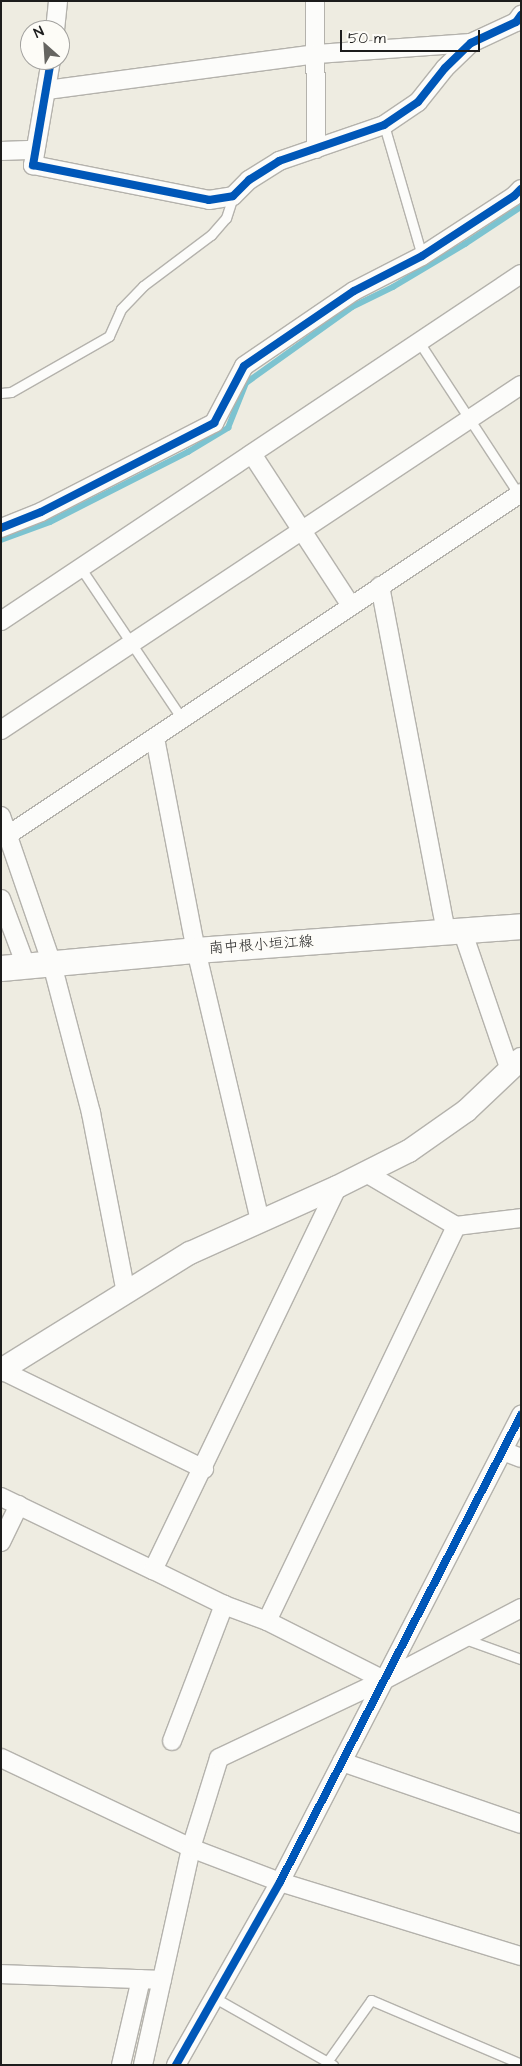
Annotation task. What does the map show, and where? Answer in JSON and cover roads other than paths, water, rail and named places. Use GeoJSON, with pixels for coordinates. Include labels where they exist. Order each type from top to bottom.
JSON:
{"type":"FeatureCollection","features":[{"type":"Feature","properties":{"kind":"main road","name":"南中根小垣江線"},"geometry":{"type":"LineString","coordinates":[[1,968],[196,950],[521,926]]}},
{"type":"Feature","properties":{"kind":"street"},"geometry":{"type":"LineString","coordinates":[[56,20],[58,1]]}},
{"type":"Feature","properties":{"kind":"street"},"geometry":{"type":"LineString","coordinates":[[315,1],[317,54],[316,150]]}},
{"type":"Feature","properties":{"kind":"street"},"geometry":{"type":"LineString","coordinates":[[50,70],[33,165],[209,200],[233,196],[248,180],[280,161],[384,125],[418,102],[445,68],[471,43],[516,22],[521,16]]}},
{"type":"Feature","properties":{"kind":"street"},"geometry":{"type":"LineString","coordinates":[[47,90],[317,54],[471,43]]}},
{"type":"Feature","properties":{"kind":"street"},"geometry":{"type":"LineString","coordinates":[[1,151],[35,150]]}},
{"type":"Feature","properties":{"kind":"street"},"geometry":{"type":"LineString","coordinates":[[1,528],[41,512],[214,423],[244,366],[354,291],[422,256],[514,196],[521,188]]}},
{"type":"Feature","properties":{"kind":"street"},"geometry":{"type":"LineString","coordinates":[[1,621],[521,274]]}},
{"type":"Feature","properties":{"kind":"street"},"geometry":{"type":"LineString","coordinates":[[1,730],[521,385]]}},
{"type":"Feature","properties":{"kind":"street"},"geometry":{"type":"LineString","coordinates":[[252,454],[351,606]]}},
{"type":"Feature","properties":{"kind":"street"},"geometry":{"type":"LineString","coordinates":[[8,835],[184,720],[380,586],[520,494]]}},
{"type":"Feature","properties":{"kind":"street"},"geometry":{"type":"LineString","coordinates":[[1,1370],[190,1253],[337,1187],[409,1151],[466,1111],[515,1065],[454,930],[380,586]]}},
{"type":"Feature","properties":{"kind":"street"},"geometry":{"type":"LineString","coordinates":[[156,738],[196,950],[260,1221]]}},
{"type":"Feature","properties":{"kind":"street"},"geometry":{"type":"LineString","coordinates":[[1,816],[52,964],[90,1113],[126,1293]]}},
{"type":"Feature","properties":{"kind":"street"},"geometry":{"type":"LineString","coordinates":[[1,899],[26,966]]}},
{"type":"Feature","properties":{"kind":"street"},"geometry":{"type":"LineString","coordinates":[[366,1173],[456,1226],[521,1218]]}},
{"type":"Feature","properties":{"kind":"street"},"geometry":{"type":"LineString","coordinates":[[154,1570],[204,1469],[337,1187]]}},
{"type":"Feature","properties":{"kind":"street"},"geometry":{"type":"LineString","coordinates":[[267,1621],[456,1226]]}},
{"type":"Feature","properties":{"kind":"street"},"geometry":{"type":"LineString","coordinates":[[1,1370],[204,1469]]}},
{"type":"Feature","properties":{"kind":"street"},"geometry":{"type":"LineString","coordinates":[[176,2065],[280,1882],[521,1415]]}},
{"type":"Feature","properties":{"kind":"street"},"geometry":{"type":"LineString","coordinates":[[504,1451],[521,1458]]}},
{"type":"Feature","properties":{"kind":"street"},"geometry":{"type":"LineString","coordinates":[[1,1497],[224,1605],[267,1621],[384,1680]]}},
{"type":"Feature","properties":{"kind":"street"},"geometry":{"type":"LineString","coordinates":[[1,1542],[19,1505]]}},
{"type":"Feature","properties":{"kind":"street"},"geometry":{"type":"LineString","coordinates":[[172,1741],[224,1605]]}},
{"type":"Feature","properties":{"kind":"street"},"geometry":{"type":"LineString","coordinates":[[143,2065],[191,1848],[219,1758],[384,1680],[521,1608]]}},
{"type":"Feature","properties":{"kind":"street"},"geometry":{"type":"LineString","coordinates":[[1,1758],[191,1848],[280,1882],[521,1956]]}},
{"type":"Feature","properties":{"kind":"street"},"geometry":{"type":"LineString","coordinates":[[342,1762],[521,1824]]}},
{"type":"Feature","properties":{"kind":"street"},"geometry":{"type":"LineString","coordinates":[[1,1974],[162,1980]]}},
{"type":"Feature","properties":{"kind":"street"},"geometry":{"type":"LineString","coordinates":[[121,2065],[141,1979]]}},
{"type":"Feature","properties":{"kind":"lane"},"geometry":{"type":"LineString","coordinates":[[384,125],[422,256]]}},
{"type":"Feature","properties":{"kind":"lane"},"geometry":{"type":"LineString","coordinates":[[1,393],[11,392],[109,336],[121,309],[143,286],[210,235],[226,218],[233,196]]}},
{"type":"Feature","properties":{"kind":"lane"},"geometry":{"type":"LineString","coordinates":[[419,342],[520,494]]}},
{"type":"Feature","properties":{"kind":"lane"},"geometry":{"type":"LineString","coordinates":[[80,567],[184,720]]}},
{"type":"Feature","properties":{"kind":"lane"},"geometry":{"type":"LineString","coordinates":[[465,1639],[521,1659]]}},
{"type":"Feature","properties":{"kind":"lane"},"geometry":{"type":"LineString","coordinates":[[215,1998],[330,2063],[371,2000],[521,2064]]}},
{"type":"Feature","properties":{"kind":"waterway"},"geometry":{"type":"LineString","coordinates":[[1,540],[50,522],[188,452],[228,428],[246,383],[352,307],[393,287],[465,244],[521,207]]}}]}
